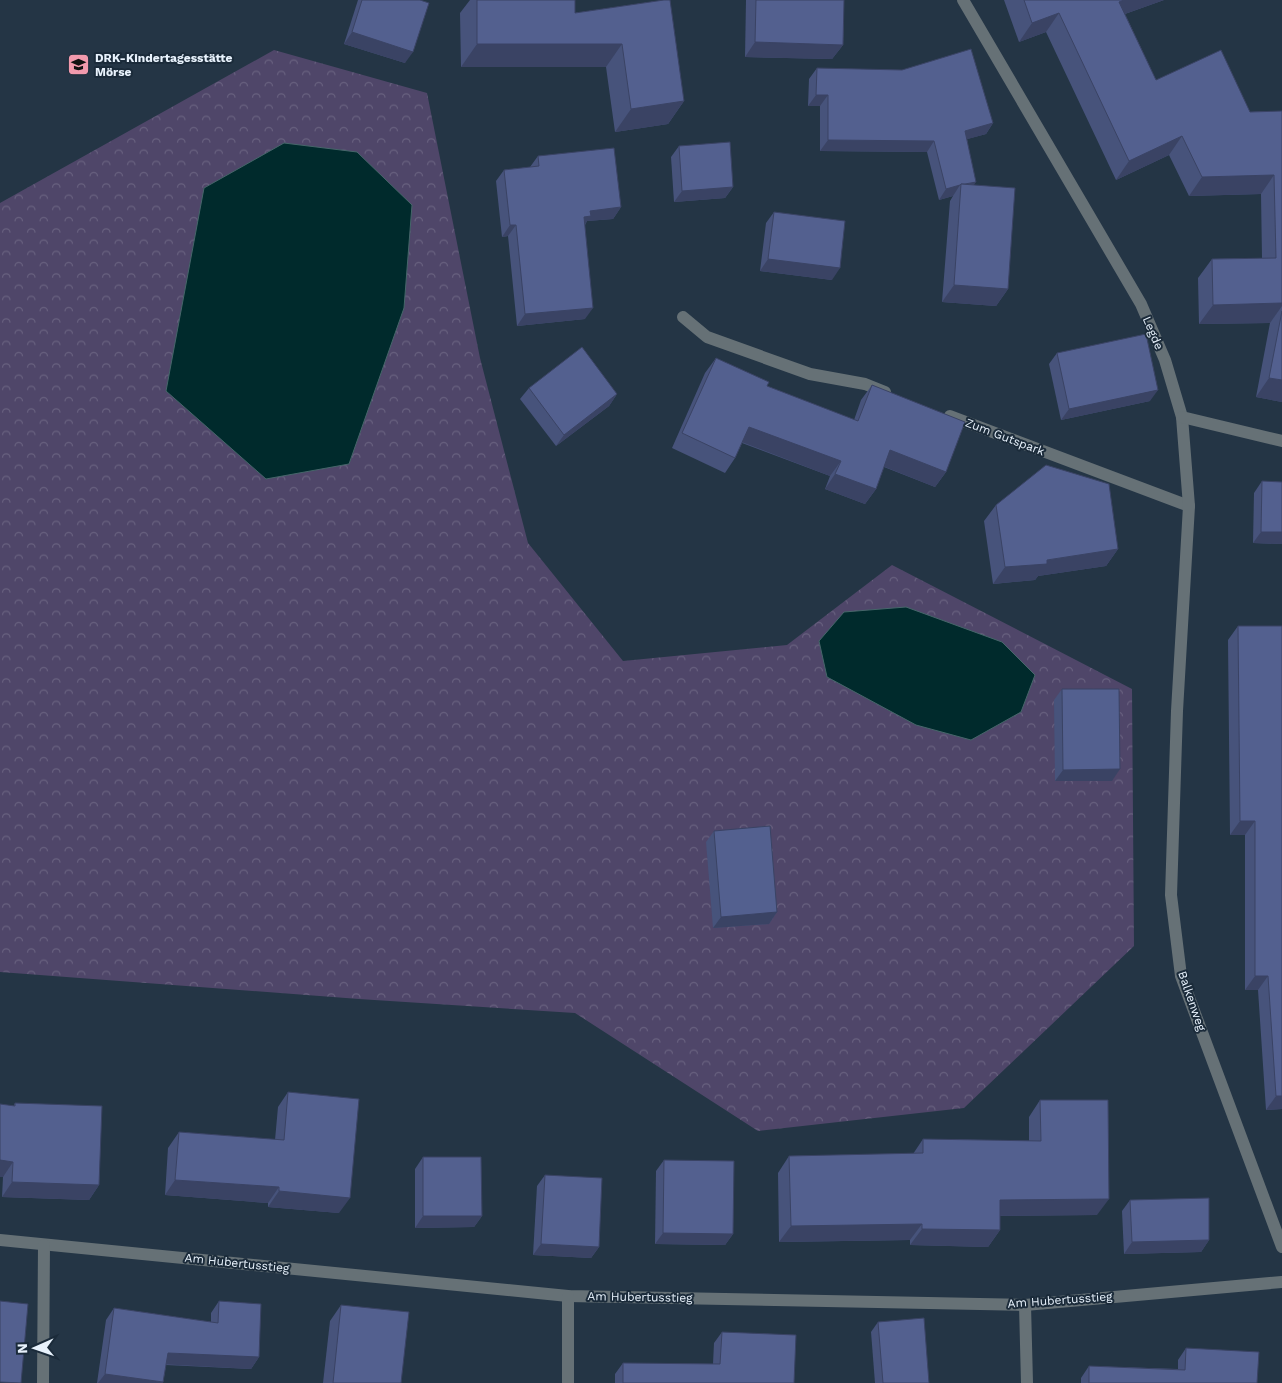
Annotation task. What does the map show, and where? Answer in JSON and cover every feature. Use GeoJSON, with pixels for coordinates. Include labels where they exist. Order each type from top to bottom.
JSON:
{"type":"FeatureCollection","features":[{"type":"Feature","properties":{"kind":"street","name":"Legde"},"geometry":{"type":"LineString","coordinates":[[963,0],[1141,304],[1165,360],[1182,416],[1189,506],[1177,711]]}},
{"type":"Feature","properties":{"kind":"street"},"geometry":{"type":"LineString","coordinates":[[683,317],[707,337],[810,374],[864,384],[892,394]]}},
{"type":"Feature","properties":{"kind":"street","name":"Zum Gutspark"},"geometry":{"type":"LineString","coordinates":[[939,412],[1189,506]]}},
{"type":"Feature","properties":{"kind":"street"},"geometry":{"type":"LineString","coordinates":[[1182,416],[1282,441]]}},
{"type":"Feature","properties":{"kind":"street","name":"Balkenweg"},"geometry":{"type":"LineString","coordinates":[[1177,711],[1171,896],[1181,976],[1282,1247]]}},
{"type":"Feature","properties":{"kind":"street","name":"Am Hubertusstieg"},"geometry":{"type":"LineString","coordinates":[[0,1240],[568,1296],[1025,1305],[1282,1282]]}},
{"type":"Feature","properties":{"kind":"street"},"geometry":{"type":"LineString","coordinates":[[43,1383],[44,1245]]}},
{"type":"Feature","properties":{"kind":"street"},"geometry":{"type":"LineString","coordinates":[[568,1296],[568,1383]]}},
{"type":"Feature","properties":{"kind":"street"},"geometry":{"type":"LineString","coordinates":[[1025,1305],[1027,1383]]}},
{"type":"Feature","properties":{"kind":"green space"},"geometry":{"type":"Polygon","coordinates":[[[274,50],[427,93],[480,358],[528,543],[623,661],[787,645],[892,565],[1132,689],[1134,946],[964,1108],[758,1131],[575,1013],[0,972],[0,203],[274,50]]]}},
{"type":"Feature","properties":{"kind":"shaded area"},"geometry":{"type":"Polygon","coordinates":[[[284,143],[357,152],[412,205],[404,308],[349,464],[266,479],[166,391],[204,188],[284,143]]]}},
{"type":"Feature","properties":{"kind":"shaded area"},"geometry":{"type":"Polygon","coordinates":[[[906,607],[1002,642],[1035,675],[1021,712],[971,740],[916,725],[827,677],[819,641],[844,612],[906,607]]]}},
{"type":"Feature","properties":{"kind":"building"},"geometry":{"type":"Polygon","coordinates":[[[362,0],[420,0],[429,3],[413,52],[352,32],[362,0]]]}},
{"type":"Feature","properties":{"kind":"building"},"geometry":{"type":"Polygon","coordinates":[[[477,0],[575,0],[575,13],[670,0],[684,101],[631,109],[622,44],[477,44],[477,0]]]}},
{"type":"Feature","properties":{"kind":"building"},"geometry":{"type":"Polygon","coordinates":[[[756,0],[844,0],[843,45],[755,42],[756,0]]]}},
{"type":"Feature","properties":{"kind":"building"},"geometry":{"type":"Polygon","coordinates":[[[1024,0],[1124,0],[1119,2],[1156,80],[1221,50],[1250,112],[1282,111],[1282,303],[1213,305],[1212,259],[1276,258],[1274,175],[1202,177],[1182,136],[1129,161],[1059,13],[1032,23],[1024,0]]]}},
{"type":"Feature","properties":{"kind":"building"},"geometry":{"type":"Polygon","coordinates":[[[971,49],[993,123],[965,131],[976,182],[946,189],[934,141],[828,140],[828,95],[816,95],[817,68],[902,70],[971,49]]]}},
{"type":"Feature","properties":{"kind":"building"},"geometry":{"type":"Polygon","coordinates":[[[730,142],[733,187],[682,191],[679,146],[730,142]]]}},
{"type":"Feature","properties":{"kind":"building"},"geometry":{"type":"Polygon","coordinates":[[[614,148],[621,207],[590,211],[591,216],[584,217],[593,308],[525,314],[516,225],[510,225],[504,170],[539,166],[538,156],[614,148]]]}},
{"type":"Feature","properties":{"kind":"building"},"geometry":{"type":"Polygon","coordinates":[[[961,184],[1015,188],[1008,289],[954,285],[961,184]]]}},
{"type":"Feature","properties":{"kind":"building"},"geometry":{"type":"Polygon","coordinates":[[[774,212],[845,221],[840,268],[768,259],[774,212]]]}},
{"type":"Feature","properties":{"kind":"building"},"geometry":{"type":"Polygon","coordinates":[[[1282,311],[1282,380],[1269,378],[1282,311]]]}},
{"type":"Feature","properties":{"kind":"building"},"geometry":{"type":"Polygon","coordinates":[[[1146,334],[1158,390],[1069,409],[1057,353],[1146,334]]]}},
{"type":"Feature","properties":{"kind":"building"},"geometry":{"type":"Polygon","coordinates":[[[582,347],[617,394],[564,435],[529,388],[582,347]]]}},
{"type":"Feature","properties":{"kind":"building"},"geometry":{"type":"Polygon","coordinates":[[[716,358],[769,382],[767,386],[858,421],[872,385],[965,422],[946,472],[890,450],[876,489],[835,474],[841,461],[749,427],[735,458],[682,433],[716,358]]]}},
{"type":"Feature","properties":{"kind":"building"},"geometry":{"type":"Polygon","coordinates":[[[1046,465],[1109,484],[1118,549],[1047,560],[1047,564],[1005,567],[996,505],[1046,465]]]}},
{"type":"Feature","properties":{"kind":"building"},"geometry":{"type":"Polygon","coordinates":[[[1262,481],[1282,482],[1282,532],[1261,532],[1262,481]]]}},
{"type":"Feature","properties":{"kind":"building"},"geometry":{"type":"Polygon","coordinates":[[[1238,626],[1282,626],[1282,1096],[1276,1096],[1268,976],[1255,976],[1255,821],[1240,821],[1238,626]]]}},
{"type":"Feature","properties":{"kind":"building"},"geometry":{"type":"Polygon","coordinates":[[[1062,689],[1119,689],[1120,769],[1063,770],[1062,689]]]}},
{"type":"Feature","properties":{"kind":"building"},"geometry":{"type":"Polygon","coordinates":[[[770,826],[777,912],[721,917],[714,831],[770,826]]]}},
{"type":"Feature","properties":{"kind":"building"},"geometry":{"type":"Polygon","coordinates":[[[288,1092],[359,1099],[350,1198],[279,1191],[279,1187],[175,1180],[179,1132],[284,1140],[288,1092]]]}},
{"type":"Feature","properties":{"kind":"building"},"geometry":{"type":"Polygon","coordinates":[[[1040,1100],[1108,1100],[1109,1199],[1000,1200],[1000,1230],[922,1229],[922,1224],[791,1226],[789,1156],[923,1153],[923,1139],[1041,1141],[1040,1100]]]}},
{"type":"Feature","properties":{"kind":"building"},"geometry":{"type":"Polygon","coordinates":[[[15,1103],[102,1106],[99,1185],[12,1182],[13,1162],[0,1160],[0,1104],[15,1106],[15,1103]]]}},
{"type":"Feature","properties":{"kind":"building"},"geometry":{"type":"Polygon","coordinates":[[[423,1157],[481,1157],[482,1216],[423,1216],[423,1157]]]}},
{"type":"Feature","properties":{"kind":"building"},"geometry":{"type":"Polygon","coordinates":[[[664,1160],[734,1161],[733,1234],[663,1233],[664,1160]]]}},
{"type":"Feature","properties":{"kind":"building"},"geometry":{"type":"Polygon","coordinates":[[[545,1175],[602,1178],[599,1247],[541,1244],[545,1175]]]}},
{"type":"Feature","properties":{"kind":"building"},"geometry":{"type":"Polygon","coordinates":[[[1209,1198],[1209,1240],[1132,1242],[1130,1200],[1209,1198]]]}},
{"type":"Feature","properties":{"kind":"building"},"geometry":{"type":"Polygon","coordinates":[[[0,1301],[28,1304],[21,1383],[0,1382],[0,1301]]]}},
{"type":"Feature","properties":{"kind":"building"},"geometry":{"type":"Polygon","coordinates":[[[219,1301],[261,1304],[259,1357],[168,1353],[163,1382],[105,1374],[114,1308],[218,1323],[219,1301]]]}},
{"type":"Feature","properties":{"kind":"building"},"geometry":{"type":"Polygon","coordinates":[[[341,1305],[409,1312],[401,1383],[333,1383],[341,1305]]]}},
{"type":"Feature","properties":{"kind":"building"},"geometry":{"type":"Polygon","coordinates":[[[924,1318],[929,1383],[883,1383],[878,1322],[924,1318]]]}},
{"type":"Feature","properties":{"kind":"building"},"geometry":{"type":"Polygon","coordinates":[[[722,1332],[796,1335],[794,1383],[623,1383],[623,1363],[720,1364],[722,1332]]]}},
{"type":"Feature","properties":{"kind":"building"},"geometry":{"type":"Polygon","coordinates":[[[1186,1348],[1259,1352],[1257,1383],[1089,1383],[1089,1366],[1185,1370],[1186,1348]]]}},
{"type":"Feature","properties":{"kind":"place","name":"DRK-Kindertagesstätte Mörse"},"geometry":{"type":"Point","coordinates":[79,65]}}]}
